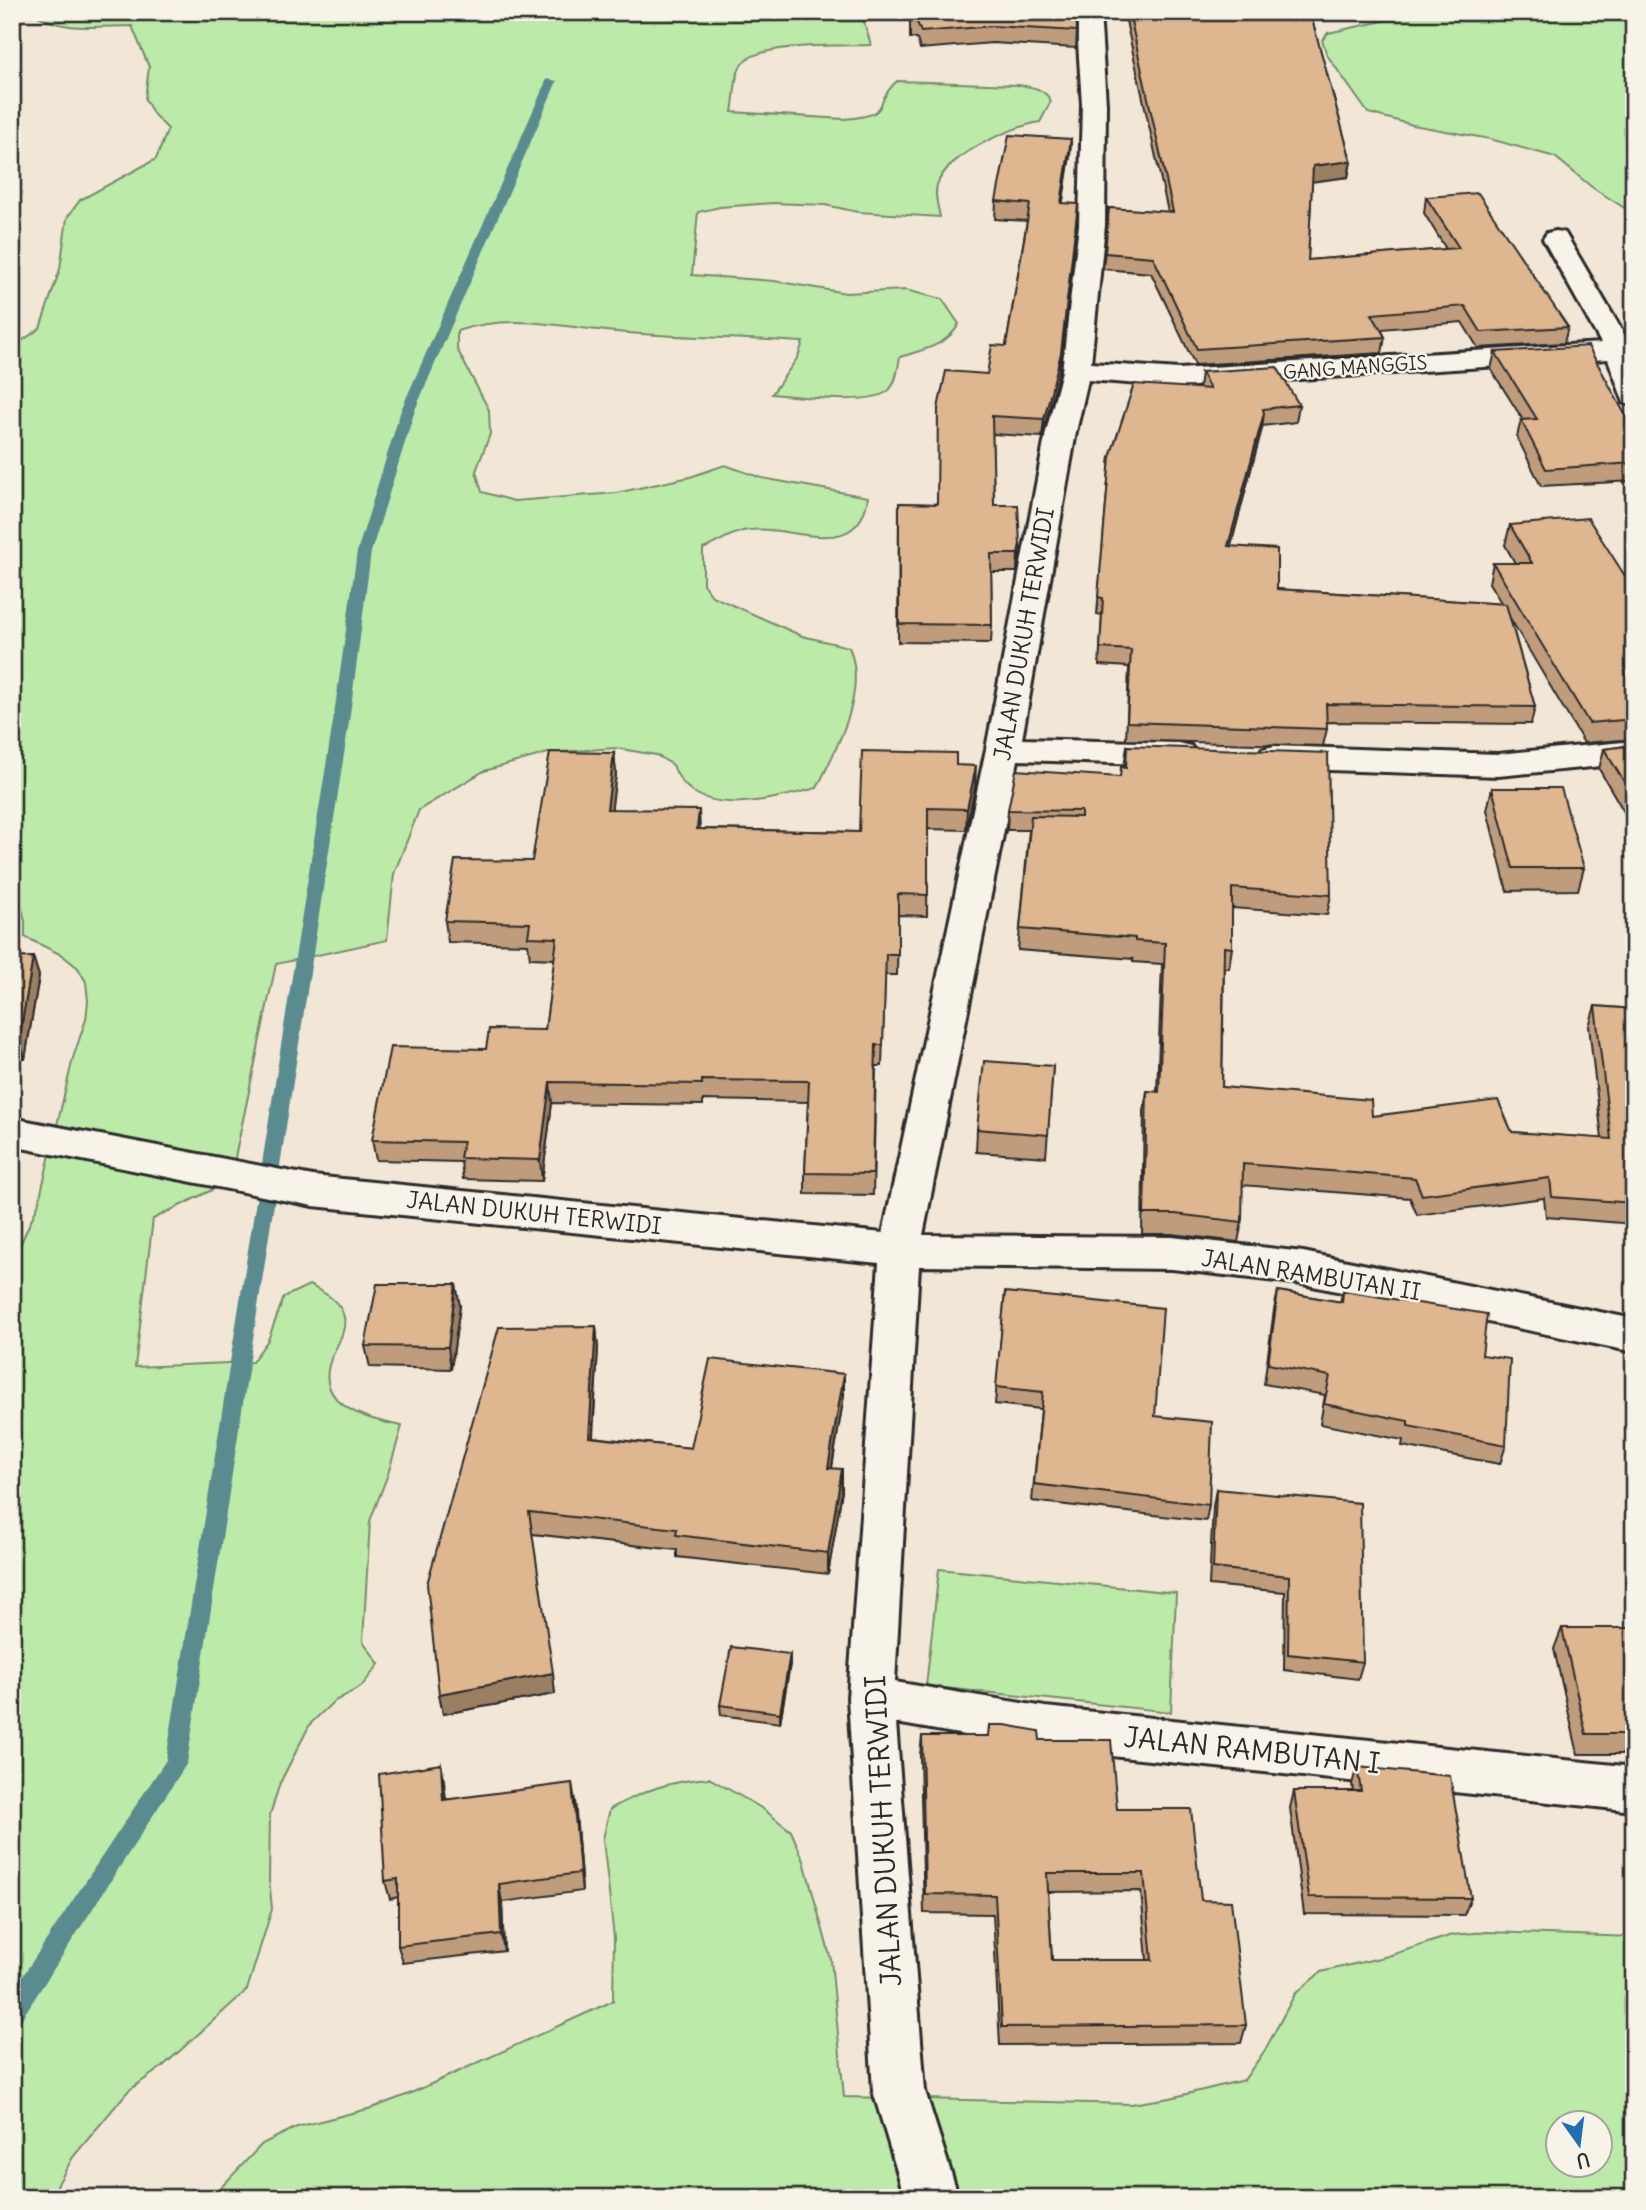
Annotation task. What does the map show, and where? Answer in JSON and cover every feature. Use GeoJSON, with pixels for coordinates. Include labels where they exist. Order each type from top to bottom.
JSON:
{"type":"FeatureCollection","features":[{"type":"Feature","properties":{"kind":"street","name":"JALAN DUKUH TERWIDI"},"geometry":{"type":"LineString","coordinates":[[932,2198],[900,2091],[871,1698],[900,1250],[1003,748],[1061,432],[1076,371],[1092,225],[1094,104],[1088,12]]}},
{"type":"Feature","properties":{"kind":"street"},"geometry":{"type":"LineString","coordinates":[[1556,239],[1627,349],[1634,397]]}},
{"type":"Feature","properties":{"kind":"street","name":"GANG MANGGIS"},"geometry":{"type":"LineString","coordinates":[[1076,371],[1179,378],[1627,349]]}},
{"type":"Feature","properties":{"kind":"street"},"geometry":{"type":"LineString","coordinates":[[1003,748],[1498,765],[1634,752]]}},
{"type":"Feature","properties":{"kind":"street","name":"JALAN DUKUH TERWIDI"},"geometry":{"type":"LineString","coordinates":[[12,1132],[313,1191],[900,1250]]}},
{"type":"Feature","properties":{"kind":"street","name":"JALAN RAMBUTAN II"},"geometry":{"type":"LineString","coordinates":[[900,1250],[1172,1253],[1303,1268],[1634,1336]]}},
{"type":"Feature","properties":{"kind":"street","name":"JALAN RAMBUTAN I"},"geometry":{"type":"LineString","coordinates":[[871,1698],[1045,1728],[1634,1789]]}},
{"type":"Feature","properties":{"kind":"green space"},"geometry":{"type":"Polygon","coordinates":[[[32,12],[861,12],[871,45],[802,47],[765,52],[751,57],[742,64],[737,74],[732,112],[844,119],[860,117],[877,111],[889,89],[897,81],[1018,85],[1041,91],[1051,101],[1040,122],[997,136],[953,163],[937,185],[936,197],[940,217],[858,212],[825,205],[772,203],[720,207],[698,212],[692,275],[774,281],[846,293],[905,290],[942,299],[959,324],[941,342],[900,357],[894,382],[890,389],[882,394],[869,398],[834,399],[772,394],[798,357],[803,342],[639,334],[517,322],[457,331],[457,349],[489,410],[490,434],[476,471],[482,492],[514,501],[616,493],[690,477],[725,465],[762,478],[868,497],[862,518],[850,530],[836,535],[818,536],[761,529],[743,531],[703,549],[703,584],[712,596],[802,636],[849,647],[855,682],[848,719],[817,788],[757,801],[716,801],[698,795],[683,783],[673,765],[656,755],[615,748],[548,753],[484,771],[419,810],[394,874],[387,940],[276,964],[230,1181],[153,1219],[135,1367],[252,1362],[268,1340],[284,1297],[309,1285],[330,1297],[339,1306],[345,1322],[331,1359],[328,1375],[330,1388],[347,1408],[360,1415],[402,1426],[370,1521],[363,1641],[379,1664],[361,1687],[333,1702],[310,1724],[280,1783],[270,1815],[269,1879],[272,1909],[247,1990],[162,2067],[128,2091],[73,2157],[50,2198],[12,2198],[12,1263],[38,1205],[73,1058],[86,1019],[88,1001],[86,982],[78,968],[62,955],[25,937],[21,905],[12,904],[12,348],[40,328],[60,269],[67,218],[80,200],[156,159],[168,129],[154,115],[145,99],[149,67],[132,26],[67,26],[43,19],[32,12]]]}},
{"type":"Feature","properties":{"kind":"green space"},"geometry":{"type":"Polygon","coordinates":[[[1407,12],[1634,12],[1634,214],[1593,188],[1555,157],[1490,139],[1413,125],[1368,113],[1327,55],[1322,40],[1328,33],[1406,16],[1407,12]]]}},
{"type":"Feature","properties":{"kind":"green space"},"geometry":{"type":"Polygon","coordinates":[[[939,1569],[1176,1593],[1171,1712],[926,1686],[939,1569]]]}},
{"type":"Feature","properties":{"kind":"green space"},"geometry":{"type":"Polygon","coordinates":[[[709,1778],[763,1809],[791,1831],[804,1861],[831,1960],[844,2097],[1131,2104],[1170,2098],[1244,2080],[1265,2050],[1295,1994],[1321,1972],[1388,1956],[1452,1935],[1486,1932],[1634,1937],[1634,2198],[211,2198],[262,2144],[297,2127],[372,2108],[409,2094],[613,2001],[614,1938],[603,1839],[610,1809],[658,1787],[709,1778]]]}},
{"type":"Feature","properties":{"kind":"building"},"geometry":{"type":"Polygon","coordinates":[[[911,12],[1076,12],[1077,31],[993,26],[921,32],[917,22],[910,21],[911,12]]]}},
{"type":"Feature","properties":{"kind":"building"},"geometry":{"type":"Polygon","coordinates":[[[1129,12],[1310,12],[1351,161],[1313,166],[1308,260],[1459,248],[1426,197],[1478,193],[1568,327],[1481,332],[1465,306],[1372,314],[1385,337],[1197,349],[1153,257],[1105,253],[1109,208],[1173,212],[1129,12]]]}},
{"type":"Feature","properties":{"kind":"building"},"geometry":{"type":"Polygon","coordinates":[[[1009,135],[1071,139],[1061,203],[1078,204],[1061,353],[1044,419],[992,416],[994,505],[1018,505],[1018,554],[991,554],[992,625],[899,624],[899,503],[937,504],[938,408],[946,371],[987,374],[992,345],[1006,346],[1030,204],[996,201],[1009,135]]]}},
{"type":"Feature","properties":{"kind":"building"},"geometry":{"type":"Polygon","coordinates":[[[1588,346],[1634,431],[1634,463],[1546,469],[1521,420],[1537,419],[1495,352],[1588,346]]]}},
{"type":"Feature","properties":{"kind":"building"},"geometry":{"type":"Polygon","coordinates":[[[1277,367],[1299,405],[1263,409],[1228,546],[1277,549],[1277,589],[1506,604],[1535,707],[1326,704],[1327,729],[1127,722],[1131,650],[1100,648],[1103,598],[1098,597],[1110,457],[1134,384],[1210,389],[1201,372],[1277,367]]]}},
{"type":"Feature","properties":{"kind":"building"},"geometry":{"type":"Polygon","coordinates":[[[1588,518],[1634,590],[1634,719],[1589,723],[1493,563],[1532,563],[1510,525],[1588,518]]]}},
{"type":"Feature","properties":{"kind":"building"},"geometry":{"type":"Polygon","coordinates":[[[1634,745],[1634,798],[1604,749],[1634,745]]]}},
{"type":"Feature","properties":{"kind":"building"},"geometry":{"type":"Polygon","coordinates":[[[1127,746],[1328,753],[1331,895],[1232,888],[1232,948],[1224,947],[1222,1087],[1371,1100],[1372,1116],[1498,1100],[1512,1132],[1611,1139],[1595,1006],[1634,1009],[1634,1203],[1552,1197],[1550,1178],[1422,1195],[1415,1178],[1243,1164],[1242,1222],[1175,1214],[1144,1214],[1147,1091],[1159,1092],[1165,943],[1020,929],[1031,816],[1081,817],[1081,811],[1008,810],[1016,770],[1120,777],[1121,767],[1126,768],[1127,746]]]}},
{"type":"Feature","properties":{"kind":"building"},"geometry":{"type":"Polygon","coordinates":[[[862,751],[956,753],[956,765],[976,766],[967,809],[928,808],[928,895],[898,894],[898,954],[886,954],[883,1045],[876,1045],[873,1174],[805,1173],[809,1081],[702,1080],[702,1084],[550,1082],[540,1160],[460,1158],[463,1142],[372,1140],[390,1047],[486,1049],[489,1029],[545,1030],[557,938],[528,937],[530,923],[445,921],[455,860],[532,861],[550,752],[614,753],[607,809],[699,810],[697,829],[859,832],[862,751]]]}},
{"type":"Feature","properties":{"kind":"building"},"geometry":{"type":"Polygon","coordinates":[[[1492,788],[1561,788],[1584,868],[1513,868],[1492,788]]]}},
{"type":"Feature","properties":{"kind":"building"},"geometry":{"type":"Polygon","coordinates":[[[33,957],[19,1040],[12,1040],[12,958],[33,957]]]}},
{"type":"Feature","properties":{"kind":"building"},"geometry":{"type":"Polygon","coordinates":[[[984,1061],[1053,1066],[1048,1135],[977,1129],[984,1061]]]}},
{"type":"Feature","properties":{"kind":"building"},"geometry":{"type":"Polygon","coordinates":[[[377,1284],[456,1284],[448,1347],[365,1346],[377,1284]]]}},
{"type":"Feature","properties":{"kind":"building"},"geometry":{"type":"Polygon","coordinates":[[[1278,1291],[1342,1302],[1343,1291],[1487,1314],[1482,1355],[1510,1359],[1506,1445],[1408,1426],[1408,1421],[1324,1404],[1330,1376],[1268,1364],[1278,1291]]]}},
{"type":"Feature","properties":{"kind":"building"},"geometry":{"type":"Polygon","coordinates":[[[1005,1292],[1163,1308],[1155,1416],[1212,1422],[1209,1505],[1034,1484],[1043,1392],[996,1387],[1005,1292]]]}},
{"type":"Feature","properties":{"kind":"building"},"geometry":{"type":"Polygon","coordinates":[[[596,1326],[589,1437],[691,1448],[710,1359],[844,1374],[828,1468],[842,1469],[828,1553],[676,1535],[677,1529],[529,1512],[553,1673],[439,1694],[427,1584],[499,1327],[596,1326]]]}},
{"type":"Feature","properties":{"kind":"building"},"geometry":{"type":"Polygon","coordinates":[[[1216,1489],[1360,1503],[1363,1662],[1288,1654],[1289,1576],[1213,1568],[1216,1489]]]}},
{"type":"Feature","properties":{"kind":"building"},"geometry":{"type":"Polygon","coordinates":[[[1562,1628],[1634,1628],[1634,1734],[1586,1734],[1562,1628]]]}},
{"type":"Feature","properties":{"kind":"building"},"geometry":{"type":"Polygon","coordinates":[[[731,1647],[790,1654],[780,1713],[720,1705],[731,1647]]]}},
{"type":"Feature","properties":{"kind":"building"},"geometry":{"type":"Polygon","coordinates":[[[989,1725],[1005,1725],[1039,1731],[1040,1740],[1111,1740],[1117,1809],[1191,1809],[1201,1900],[1231,1901],[1246,2025],[1002,2027],[995,1895],[925,1894],[922,1736],[989,1736],[989,1725]],[[1047,1873],[1052,1960],[1152,1960],[1144,1873],[1047,1873]]]}},
{"type":"Feature","properties":{"kind":"building"},"geometry":{"type":"Polygon","coordinates":[[[441,1764],[443,1800],[572,1783],[580,1873],[499,1884],[501,1934],[398,1946],[398,1879],[385,1881],[379,1774],[441,1764]]]}},
{"type":"Feature","properties":{"kind":"building"},"geometry":{"type":"Polygon","coordinates":[[[1357,1767],[1450,1776],[1471,1898],[1309,1897],[1294,1791],[1361,1791],[1357,1767]]]}},
{"type":"Feature","properties":{"kind":"waterway"},"geometry":{"type":"LineString","coordinates":[[12,2013],[176,1763],[341,722],[364,552],[408,410],[551,81]]}}]}
